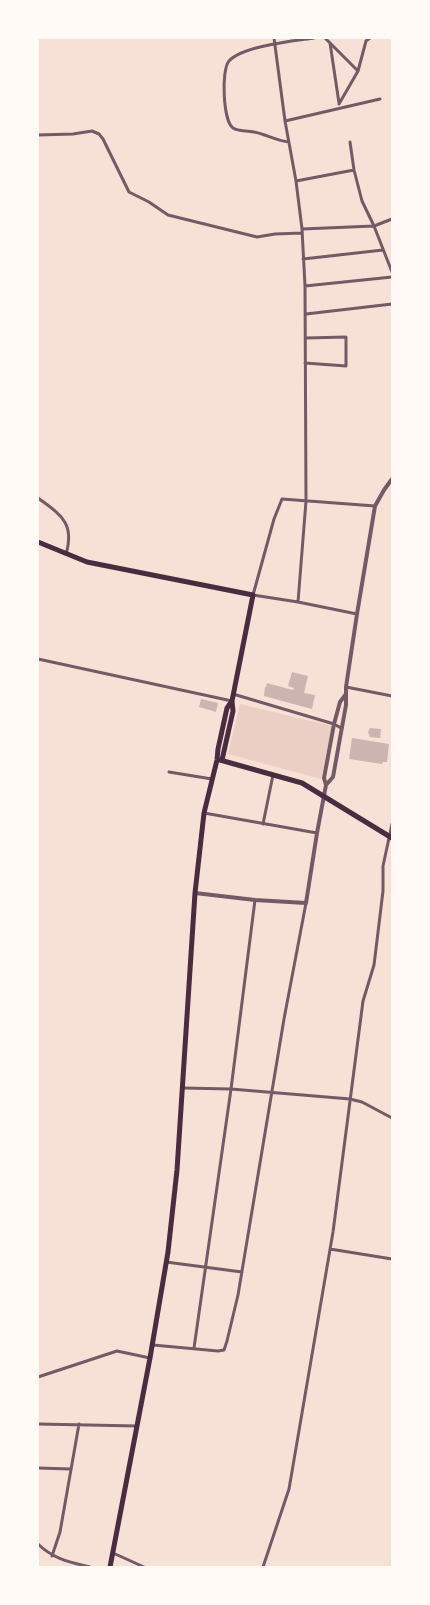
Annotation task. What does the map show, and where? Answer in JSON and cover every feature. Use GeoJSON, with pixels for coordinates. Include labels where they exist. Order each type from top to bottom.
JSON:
{"type":"FeatureCollection","features":[{"type":"Feature","properties":{"kind":"main road"},"geometry":{"type":"LineString","coordinates":[[38,542],[87,562],[253,595],[232,701],[227,708],[218,750],[220,760],[212,779],[204,813],[196,893],[177,1170],[166,1262],[150,1358],[110,1567]]}},
{"type":"Feature","properties":{"kind":"main road"},"geometry":{"type":"LineString","coordinates":[[220,760],[302,783],[391,837]]}},
{"type":"Feature","properties":{"kind":"street"},"geometry":{"type":"LineString","coordinates":[[274,38],[285,121],[296,181],[302,231],[305,286],[306,501],[298,602]]}},
{"type":"Feature","properties":{"kind":"street"},"geometry":{"type":"LineString","coordinates":[[289,142],[279,141],[255,132],[232,128],[228,122],[224,86],[226,68],[229,60],[247,50],[314,38]]}},
{"type":"Feature","properties":{"kind":"street"},"geometry":{"type":"LineString","coordinates":[[325,38],[358,71]]}},
{"type":"Feature","properties":{"kind":"street"},"geometry":{"type":"LineString","coordinates":[[339,104],[358,71],[366,41],[370,38]]}},
{"type":"Feature","properties":{"kind":"street"},"geometry":{"type":"LineString","coordinates":[[330,42],[340,109]]}},
{"type":"Feature","properties":{"kind":"street"},"geometry":{"type":"LineString","coordinates":[[285,121],[380,99]]}},
{"type":"Feature","properties":{"kind":"street"},"geometry":{"type":"LineString","coordinates":[[38,135],[73,134],[92,131],[99,134],[103,139],[129,192],[168,214],[257,237],[302,231],[374,226],[392,219]]}},
{"type":"Feature","properties":{"kind":"street"},"geometry":{"type":"LineString","coordinates":[[350,142],[354,170],[362,201],[374,226],[392,272]]}},
{"type":"Feature","properties":{"kind":"street"},"geometry":{"type":"LineString","coordinates":[[296,181],[354,170]]}},
{"type":"Feature","properties":{"kind":"street"},"geometry":{"type":"LineString","coordinates":[[303,259],[383,250]]}},
{"type":"Feature","properties":{"kind":"street"},"geometry":{"type":"LineString","coordinates":[[305,286],[392,277]]}},
{"type":"Feature","properties":{"kind":"street"},"geometry":{"type":"LineString","coordinates":[[306,314],[392,304]]}},
{"type":"Feature","properties":{"kind":"street"},"geometry":{"type":"LineString","coordinates":[[305,363],[346,366],[346,337],[306,338]]}},
{"type":"Feature","properties":{"kind":"street"},"geometry":{"type":"LineString","coordinates":[[326,785],[333,777],[346,705],[346,687],[356,614],[375,506],[392,479]]}},
{"type":"Feature","properties":{"kind":"street"},"geometry":{"type":"LineString","coordinates":[[38,498],[54,510],[68,528],[68,545],[66,554]]}},
{"type":"Feature","properties":{"kind":"street"},"geometry":{"type":"LineString","coordinates":[[356,614],[298,602],[253,595],[280,502],[285,498],[375,506]]}},
{"type":"Feature","properties":{"kind":"street"},"geometry":{"type":"LineString","coordinates":[[38,659],[232,701]]}},
{"type":"Feature","properties":{"kind":"street"},"geometry":{"type":"LineString","coordinates":[[346,687],[392,696]]}},
{"type":"Feature","properties":{"kind":"street"},"geometry":{"type":"LineString","coordinates":[[233,694],[334,724],[341,728]]}},
{"type":"Feature","properties":{"kind":"street"},"geometry":{"type":"LineString","coordinates":[[152,1345],[218,1351],[224,1350],[231,1326],[242,1272],[284,1019],[326,785],[324,778],[334,724],[340,702],[346,694]]}},
{"type":"Feature","properties":{"kind":"street"},"geometry":{"type":"LineString","coordinates":[[169,772],[212,779]]}},
{"type":"Feature","properties":{"kind":"street"},"geometry":{"type":"LineString","coordinates":[[263,824],[273,775]]}},
{"type":"Feature","properties":{"kind":"street"},"geometry":{"type":"LineString","coordinates":[[204,813],[317,833]]}},
{"type":"Feature","properties":{"kind":"street"},"geometry":{"type":"LineString","coordinates":[[263,1567],[289,1489],[330,1249],[363,1001],[374,965],[383,891],[383,866],[391,837],[392,824]]}},
{"type":"Feature","properties":{"kind":"street"},"geometry":{"type":"LineString","coordinates":[[196,893],[255,900],[306,903]]}},
{"type":"Feature","properties":{"kind":"street"},"geometry":{"type":"LineString","coordinates":[[194,1348],[231,1090],[255,900]]}},
{"type":"Feature","properties":{"kind":"street"},"geometry":{"type":"LineString","coordinates":[[183,1088],[272,1092],[350,1099],[362,1102],[392,1118]]}},
{"type":"Feature","properties":{"kind":"street"},"geometry":{"type":"LineString","coordinates":[[330,1249],[392,1259]]}},
{"type":"Feature","properties":{"kind":"street"},"geometry":{"type":"LineString","coordinates":[[166,1262],[242,1272]]}},
{"type":"Feature","properties":{"kind":"street"},"geometry":{"type":"LineString","coordinates":[[38,1377],[117,1351],[150,1358]]}},
{"type":"Feature","properties":{"kind":"street"},"geometry":{"type":"LineString","coordinates":[[38,1424],[137,1426]]}},
{"type":"Feature","properties":{"kind":"street"},"geometry":{"type":"LineString","coordinates":[[52,1556],[60,1532],[79,1424]]}},
{"type":"Feature","properties":{"kind":"street"},"geometry":{"type":"LineString","coordinates":[[38,1468],[71,1469]]}},
{"type":"Feature","properties":{"kind":"street"},"geometry":{"type":"LineString","coordinates":[[38,1544],[52,1556],[61,1560],[90,1567]]}},
{"type":"Feature","properties":{"kind":"street"},"geometry":{"type":"LineString","coordinates":[[113,1553],[144,1567]]}},
{"type":"Feature","properties":{"kind":"shaded area"},"geometry":{"type":"Polygon","coordinates":[[[240,704],[332,726],[321,779],[228,754],[240,704]]]}},
{"type":"Feature","properties":{"kind":"building"},"geometry":{"type":"Polygon","coordinates":[[[292,672],[308,676],[304,693],[315,695],[312,709],[264,696],[267,683],[293,690],[294,688],[288,686],[292,672]]]}},
{"type":"Feature","properties":{"kind":"building"},"geometry":{"type":"Polygon","coordinates":[[[201,699],[218,703],[216,712],[199,707],[201,699]]]}},
{"type":"Feature","properties":{"kind":"building"},"geometry":{"type":"Polygon","coordinates":[[[370,728],[381,729],[380,738],[370,737],[368,732],[370,728]]]}},
{"type":"Feature","properties":{"kind":"building"},"geometry":{"type":"Polygon","coordinates":[[[352,738],[389,744],[387,762],[383,762],[382,764],[349,759],[352,738]]]}}]}
